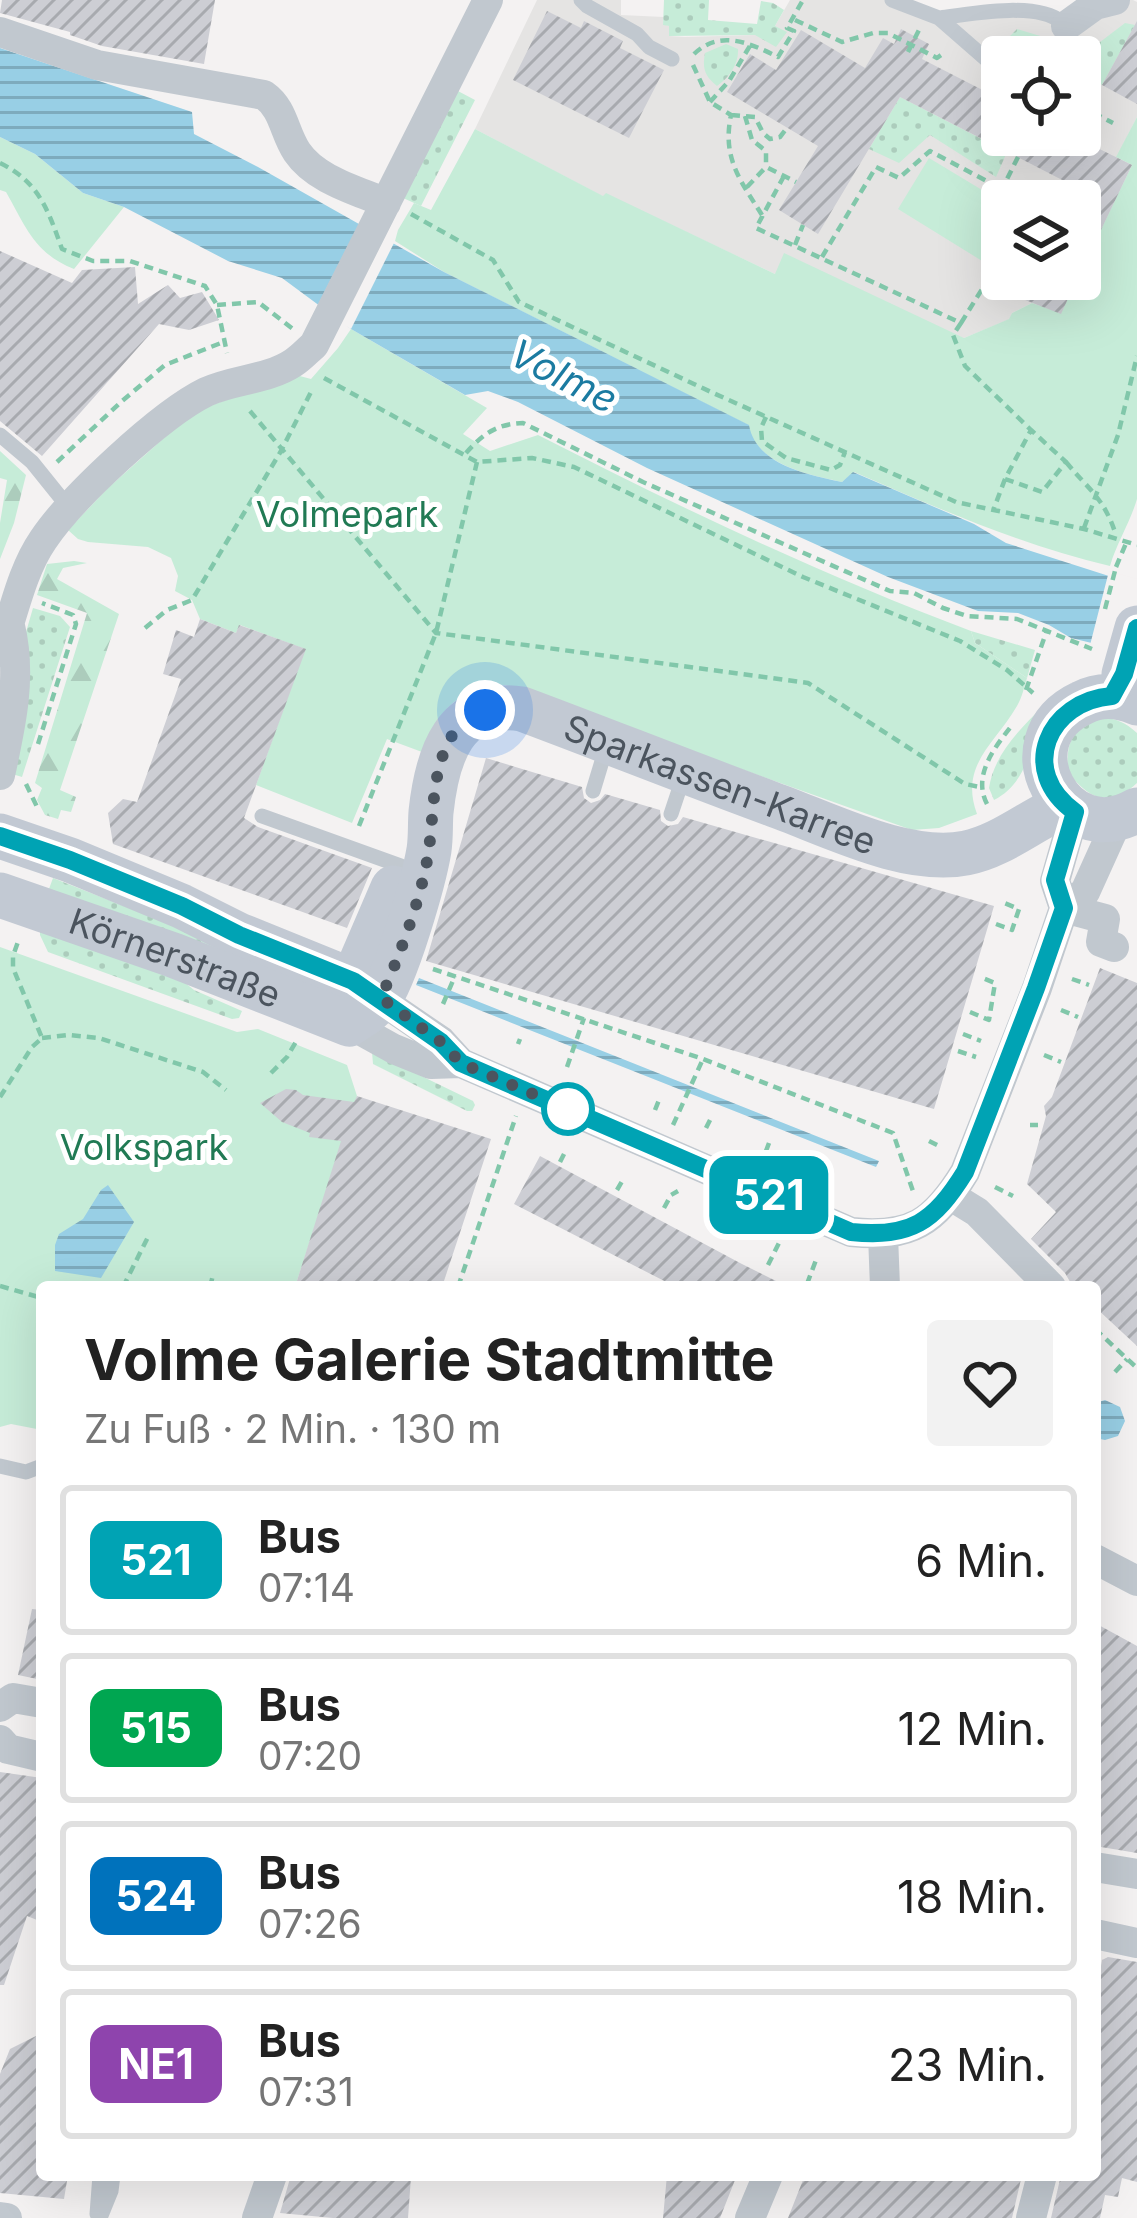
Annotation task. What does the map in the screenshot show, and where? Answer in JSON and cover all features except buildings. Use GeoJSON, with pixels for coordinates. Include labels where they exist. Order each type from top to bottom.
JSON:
{"type":"FeatureCollection","features":[{"type":"Feature","properties":{"kind":"street"},"geometry":{"type":"LineString","coordinates":[[10,784],[16,651],[3,634],[43,539],[69,508],[190,400],[228,383],[316,360],[329,316],[488,0]]}},
{"type":"Feature","properties":{"kind":"street"},"geometry":{"type":"LineString","coordinates":[[1066,26],[1095,5],[1115,0]]}},
{"type":"Feature","properties":{"kind":"street"},"geometry":{"type":"LineString","coordinates":[[0,32],[97,65],[264,95],[276,104],[295,150],[313,170],[380,216]]}},
{"type":"Feature","properties":{"kind":"street"},"geometry":{"type":"LineString","coordinates":[[884,1281],[883,1235],[923,1221],[951,1196],[965,1172],[1064,908],[1085,892],[1088,804],[1046,746],[1053,727],[1067,711],[1124,671]]}},
{"type":"Feature","properties":{"kind":"street","name":"Sparkassen-Karree"},"geometry":{"type":"LineString","coordinates":[[361,1001],[398,958],[429,850],[431,808],[447,743],[468,718],[485,710],[522,709],[608,741],[678,793],[901,850],[962,854],[982,849],[1042,815],[1088,804]]}},
{"type":"Feature","properties":{"kind":"street"},"geometry":{"type":"LineString","coordinates":[[1064,908],[1055,880],[1088,804]]}},
{"type":"Feature","properties":{"kind":"street","name":"Sparkassen-Karree"},"geometry":{"type":"LineString","coordinates":[[361,1001],[410,840],[431,808]]}},
{"type":"Feature","properties":{"kind":"street","name":"Körnerstraße"},"geometry":{"type":"LineString","coordinates":[[0,836],[182,906],[239,935],[361,1001],[394,1049],[431,1064],[461,1063],[851,1232],[883,1235]]}},
{"type":"Feature","properties":{"kind":"street","name":"Körnerstraße"},"geometry":{"type":"LineString","coordinates":[[0,895],[173,955],[361,1001]]}},
{"type":"Feature","properties":{"kind":"street"},"geometry":{"type":"LineString","coordinates":[[1064,908],[1105,919],[1101,942],[1114,947]]}},
{"type":"Feature","properties":{"kind":"street"},"geometry":{"type":"LineString","coordinates":[[951,1196],[977,1211],[1045,1281]]}},
{"type":"Feature","properties":{"kind":"street"},"geometry":{"type":"LineString","coordinates":[[1101,1562],[1137,1581]]}},
{"type":"Feature","properties":{"kind":"street"},"geometry":{"type":"LineString","coordinates":[[0,1708],[13,1698],[36,1702]]}},
{"type":"Feature","properties":{"kind":"street"},"geometry":{"type":"LineString","coordinates":[[0,1740],[8,1750],[36,1756]]}},
{"type":"Feature","properties":{"kind":"street"},"geometry":{"type":"LineString","coordinates":[[1101,1868],[1137,1874]]}},
{"type":"Feature","properties":{"kind":"street"},"geometry":{"type":"LineString","coordinates":[[1101,1935],[1137,1943]]}},
{"type":"Feature","properties":{"kind":"street"},"geometry":{"type":"LineString","coordinates":[[257,2218],[270,2181]]}},
{"type":"Feature","properties":{"kind":"street"},"geometry":{"type":"LineString","coordinates":[[750,2218],[765,2181]]}},
{"type":"Feature","properties":{"kind":"street"},"geometry":{"type":"LineString","coordinates":[[1031,2218],[1040,2181]]}},
{"type":"Feature","properties":{"kind":"lane"},"geometry":{"type":"LineString","coordinates":[[581,0],[672,59]]}},
{"type":"Feature","properties":{"kind":"lane"},"geometry":{"type":"LineString","coordinates":[[892,0],[939,18],[981,55]]}},
{"type":"Feature","properties":{"kind":"lane"},"geometry":{"type":"LineString","coordinates":[[939,18],[1032,11],[1056,17],[1069,36]]}},
{"type":"Feature","properties":{"kind":"lane"},"geometry":{"type":"LineString","coordinates":[[0,435],[32,462],[69,508]]}},
{"type":"Feature","properties":{"kind":"lane"},"geometry":{"type":"LineString","coordinates":[[593,791],[608,741]]}},
{"type":"Feature","properties":{"kind":"lane"},"geometry":{"type":"LineString","coordinates":[[262,816],[401,866]]}},
{"type":"Feature","properties":{"kind":"lane"},"geometry":{"type":"LineString","coordinates":[[0,1466],[26,1472],[36,1468]]}},
{"type":"Feature","properties":{"kind":"lane"},"geometry":{"type":"LineString","coordinates":[[98,2218],[100,2181]]}},
{"type":"Feature","properties":{"kind":"lane"},"geometry":{"type":"LineString","coordinates":[[98,2218],[112,2181]]}},
{"type":"Feature","properties":{"kind":"path"},"geometry":{"type":"LineString","coordinates":[[770,139],[756,114],[731,115],[710,102],[693,68],[693,55],[704,44],[735,38],[778,57],[794,31],[788,28],[803,0]]}},
{"type":"Feature","properties":{"kind":"path"},"geometry":{"type":"LineString","coordinates":[[793,19],[842,42],[888,33],[910,48],[933,55]]}},
{"type":"Feature","properties":{"kind":"path"},"geometry":{"type":"LineString","coordinates":[[910,48],[916,37]]}},
{"type":"Feature","properties":{"kind":"path"},"geometry":{"type":"LineString","coordinates":[[710,102],[751,44]]}},
{"type":"Feature","properties":{"kind":"path"},"geometry":{"type":"LineString","coordinates":[[765,63],[770,52]]}},
{"type":"Feature","properties":{"kind":"path"},"geometry":{"type":"LineString","coordinates":[[731,115],[726,138],[732,164],[763,216]]}},
{"type":"Feature","properties":{"kind":"path"},"geometry":{"type":"LineString","coordinates":[[745,116],[752,140],[766,151]]}},
{"type":"Feature","properties":{"kind":"path"},"geometry":{"type":"LineString","coordinates":[[1101,117],[1113,123]]}},
{"type":"Feature","properties":{"kind":"path"},"geometry":{"type":"LineString","coordinates":[[770,139],[780,137],[787,128]]}},
{"type":"Feature","properties":{"kind":"path"},"geometry":{"type":"LineString","coordinates":[[745,188],[766,167],[770,139]]}},
{"type":"Feature","properties":{"kind":"path"},"geometry":{"type":"LineString","coordinates":[[822,257],[876,167],[898,178],[930,151],[986,180]]}},
{"type":"Feature","properties":{"kind":"path"},"geometry":{"type":"LineString","coordinates":[[1007,180],[1018,157]]}},
{"type":"Feature","properties":{"kind":"path"},"geometry":{"type":"LineString","coordinates":[[0,164],[18,172],[38,193],[62,249],[93,261],[130,261],[205,286],[218,305],[228,383],[436,633],[808,683],[965,784],[980,787]]}},
{"type":"Feature","properties":{"kind":"path"},"geometry":{"type":"LineString","coordinates":[[766,167],[796,182]]}},
{"type":"Feature","properties":{"kind":"path"},"geometry":{"type":"LineString","coordinates":[[784,176],[756,228],[961,323]]}},
{"type":"Feature","properties":{"kind":"path"},"geometry":{"type":"LineString","coordinates":[[380,216],[420,218],[493,260],[519,302],[956,502],[1137,545]]}},
{"type":"Feature","properties":{"kind":"path"},"geometry":{"type":"LineString","coordinates":[[795,244],[803,225]]}},
{"type":"Feature","properties":{"kind":"path"},"geometry":{"type":"LineString","coordinates":[[981,291],[953,335],[964,365],[1097,494],[1116,537]]}},
{"type":"Feature","properties":{"kind":"path"},"geometry":{"type":"LineString","coordinates":[[218,305],[258,302],[316,360],[477,462],[532,458],[574,467],[803,577],[960,641],[1036,694]]}},
{"type":"Feature","properties":{"kind":"path"},"geometry":{"type":"LineString","coordinates":[[44,476],[165,365],[226,340]]}},
{"type":"Feature","properties":{"kind":"path"},"geometry":{"type":"LineString","coordinates":[[1084,529],[1118,435],[1137,356]]}},
{"type":"Feature","properties":{"kind":"path"},"geometry":{"type":"LineString","coordinates":[[145,628],[167,610],[192,600],[281,451],[316,360]]}},
{"type":"Feature","properties":{"kind":"path"},"geometry":{"type":"LineString","coordinates":[[766,417],[762,441],[786,458],[831,470],[840,465],[845,452]]}},
{"type":"Feature","properties":{"kind":"path"},"geometry":{"type":"LineString","coordinates":[[465,455],[488,430],[523,423],[643,482],[890,591],[914,593],[967,616],[1017,619],[1047,629],[1124,671]]}},
{"type":"Feature","properties":{"kind":"path"},"geometry":{"type":"LineString","coordinates":[[993,512],[1031,430]]}},
{"type":"Feature","properties":{"kind":"path"},"geometry":{"type":"LineString","coordinates":[[351,848],[436,633],[477,462]]}},
{"type":"Feature","properties":{"kind":"path"},"geometry":{"type":"LineString","coordinates":[[1005,479],[1042,492],[1066,462]]}},
{"type":"Feature","properties":{"kind":"path"},"geometry":{"type":"LineString","coordinates":[[1116,567],[1127,541]]}},
{"type":"Feature","properties":{"kind":"path"},"geometry":{"type":"LineString","coordinates":[[20,596],[63,610],[76,623],[38,744]]}},
{"type":"Feature","properties":{"kind":"path"},"geometry":{"type":"LineString","coordinates":[[1026,690],[1047,629]]}},
{"type":"Feature","properties":{"kind":"path"},"geometry":{"type":"LineString","coordinates":[[10,784],[26,784],[43,821]]}},
{"type":"Feature","properties":{"kind":"path"},"geometry":{"type":"LineString","coordinates":[[996,924],[1012,930],[1019,909],[1003,902]]}},
{"type":"Feature","properties":{"kind":"path"},"geometry":{"type":"LineString","coordinates":[[19,939],[13,968],[42,1038]]}},
{"type":"Feature","properties":{"kind":"path"},"geometry":{"type":"LineString","coordinates":[[416,964],[703,1059],[893,1133],[923,1221]]}},
{"type":"Feature","properties":{"kind":"path"},"geometry":{"type":"LineString","coordinates":[[441,1008],[455,976]]}},
{"type":"Feature","properties":{"kind":"path"},"geometry":{"type":"LineString","coordinates":[[970,1012],[989,1020],[995,983],[980,977]]}},
{"type":"Feature","properties":{"kind":"path"},"geometry":{"type":"LineString","coordinates":[[1072,979],[1089,985]]}},
{"type":"Feature","properties":{"kind":"path"},"geometry":{"type":"LineString","coordinates":[[1060,1010],[1078,1017]]}},
{"type":"Feature","properties":{"kind":"path"},"geometry":{"type":"LineString","coordinates":[[567,1067],[584,1018]]}},
{"type":"Feature","properties":{"kind":"path"},"geometry":{"type":"LineString","coordinates":[[963,1034],[981,1041]]}},
{"type":"Feature","properties":{"kind":"path"},"geometry":{"type":"LineString","coordinates":[[0,1097],[42,1038],[69,1035],[99,1038],[203,1072],[226,1090]]}},
{"type":"Feature","properties":{"kind":"path"},"geometry":{"type":"LineString","coordinates":[[271,1073],[299,1037]]}},
{"type":"Feature","properties":{"kind":"path"},"geometry":{"type":"LineString","coordinates":[[958,1051],[976,1057]]}},
{"type":"Feature","properties":{"kind":"path"},"geometry":{"type":"LineString","coordinates":[[1044,1055],[1061,1062]]}},
{"type":"Feature","properties":{"kind":"path"},"geometry":{"type":"LineString","coordinates":[[687,1094],[703,1059]]}},
{"type":"Feature","properties":{"kind":"path"},"geometry":{"type":"LineString","coordinates":[[460,1281],[506,1138],[537,1096]]}},
{"type":"Feature","properties":{"kind":"path"},"geometry":{"type":"LineString","coordinates":[[656,1110],[659,1100]]}},
{"type":"Feature","properties":{"kind":"path"},"geometry":{"type":"LineString","coordinates":[[706,1128],[711,1118]]}},
{"type":"Feature","properties":{"kind":"path"},"geometry":{"type":"LineString","coordinates":[[929,1142],[941,1147]]}},
{"type":"Feature","properties":{"kind":"path"},"geometry":{"type":"LineString","coordinates":[[766,1151],[769,1143]]}},
{"type":"Feature","properties":{"kind":"path"},"geometry":{"type":"LineString","coordinates":[[560,1162],[566,1150]]}},
{"type":"Feature","properties":{"kind":"path"},"geometry":{"type":"LineString","coordinates":[[617,1190],[624,1178]]}},
{"type":"Feature","properties":{"kind":"path"},"geometry":{"type":"LineString","coordinates":[[995,1187],[1013,1196]]}},
{"type":"Feature","properties":{"kind":"path"},"geometry":{"type":"LineString","coordinates":[[664,1208],[670,1195],[678,1191]]}},
{"type":"Feature","properties":{"kind":"path"},"geometry":{"type":"LineString","coordinates":[[713,1234],[724,1214]]}},
{"type":"Feature","properties":{"kind":"path"},"geometry":{"type":"LineString","coordinates":[[126,1281],[148,1237]]}},
{"type":"Feature","properties":{"kind":"path"},"geometry":{"type":"LineString","coordinates":[[768,1265],[780,1241]]}},
{"type":"Feature","properties":{"kind":"path"},"geometry":{"type":"LineString","coordinates":[[808,1281],[816,1260]]}},
{"type":"Feature","properties":{"kind":"path"},"geometry":{"type":"LineString","coordinates":[[212,1281],[213,1275]]}},
{"type":"Feature","properties":{"kind":"path"},"geometry":{"type":"LineString","coordinates":[[0,1286],[36,1296]]}},
{"type":"Feature","properties":{"kind":"path"},"geometry":{"type":"LineString","coordinates":[[1101,1334],[1137,1368]]}},
{"type":"Feature","properties":{"kind":"path"},"geometry":{"type":"LineString","coordinates":[[1115,1372],[1127,1358]]}},
{"type":"Feature","properties":{"kind":"shaded area"},"geometry":{"type":"Polygon","coordinates":[[[537,0],[621,0],[621,15],[664,17],[669,36],[685,37],[755,35],[775,26],[790,0],[892,0],[927,14],[1056,18],[1115,0],[1137,2],[1137,117],[1117,157],[1132,165],[1101,229],[1101,180],[981,180],[981,300],[1067,300],[1061,314],[1032,303],[1012,313],[1010,319],[964,338],[775,274],[604,197],[475,129],[537,0]]]}},
{"type":"Feature","properties":{"kind":"green space"},"geometry":{"type":"Polygon","coordinates":[[[664,0],[709,0],[708,20],[757,24],[761,1],[773,3],[784,10],[775,26],[787,32],[776,47],[755,35],[669,36],[669,26],[663,25],[664,0]]]}},
{"type":"Feature","properties":{"kind":"green space"},"geometry":{"type":"Polygon","coordinates":[[[1125,23],[1135,25],[1102,85],[1101,84],[1101,41],[1125,23]]]}},
{"type":"Feature","properties":{"kind":"green space"},"geometry":{"type":"Polygon","coordinates":[[[1017,29],[1040,36],[1010,36],[1017,29]]]}},
{"type":"Feature","properties":{"kind":"green space"},"geometry":{"type":"Polygon","coordinates":[[[726,44],[738,49],[737,60],[717,86],[705,72],[705,53],[726,44]]]}},
{"type":"Feature","properties":{"kind":"green space"},"geometry":{"type":"Polygon","coordinates":[[[456,90],[475,100],[421,206],[403,198],[456,90]]]}},
{"type":"Feature","properties":{"kind":"green space"},"geometry":{"type":"Polygon","coordinates":[[[900,97],[981,139],[981,156],[1005,156],[996,177],[930,135],[899,163],[869,149],[900,97]]]}},
{"type":"Feature","properties":{"kind":"green space"},"geometry":{"type":"Polygon","coordinates":[[[1137,117],[1137,499],[1110,566],[1012,537],[854,472],[842,482],[786,466],[761,450],[748,425],[444,272],[395,241],[414,203],[431,210],[475,129],[603,196],[606,193],[775,274],[784,253],[964,338],[1009,319],[1032,303],[1061,313],[1067,300],[1101,300],[1101,229],[1132,165],[1116,157],[1137,117]]]}},
{"type":"Feature","properties":{"kind":"green space"},"geometry":{"type":"Polygon","coordinates":[[[0,137],[35,154],[83,193],[124,207],[74,269],[40,247],[6,192],[0,190],[0,137]]]}},
{"type":"Feature","properties":{"kind":"green space"},"geometry":{"type":"Polygon","coordinates":[[[929,158],[981,189],[981,260],[898,209],[929,158]]]}},
{"type":"Feature","properties":{"kind":"green space","name":"Volmepark"},"geometry":{"type":"Polygon","coordinates":[[[351,329],[487,408],[463,434],[490,451],[538,435],[752,539],[971,631],[975,643],[1027,678],[1017,706],[976,768],[973,797],[977,814],[939,828],[912,830],[506,685],[475,691],[452,704],[422,752],[387,739],[352,823],[256,785],[305,649],[240,625],[236,633],[200,619],[192,600],[175,591],[178,576],[171,558],[148,547],[88,542],[68,530],[193,412],[296,375],[311,379],[351,329]]]}},
{"type":"Feature","properties":{"kind":"green space"},"geometry":{"type":"Polygon","coordinates":[[[0,451],[26,475],[0,559],[7,480],[0,478],[0,451]]]}},
{"type":"Feature","properties":{"kind":"green space"},"geometry":{"type":"Polygon","coordinates":[[[87,563],[63,568],[57,579],[119,614],[60,790],[76,797],[71,812],[61,810],[58,819],[45,815],[37,800],[42,788],[35,783],[87,613],[37,595],[47,564],[87,563]]]}},
{"type":"Feature","properties":{"kind":"green space"},"geometry":{"type":"Polygon","coordinates":[[[33,608],[60,616],[70,627],[22,777],[9,773],[33,608]]]}},
{"type":"Feature","properties":{"kind":"green space"},"geometry":{"type":"Polygon","coordinates":[[[971,631],[1035,650],[1027,678],[975,643],[971,631]]]}},
{"type":"Feature","properties":{"kind":"green space"},"geometry":{"type":"Polygon","coordinates":[[[1042,707],[1022,772],[994,800],[989,788],[996,765],[1042,707]]]}},
{"type":"Feature","properties":{"kind":"green space"},"geometry":{"type":"Polygon","coordinates":[[[1100,718],[1120,721],[1137,733],[1137,783],[1108,798],[1091,794],[1067,771],[1073,738],[1100,718]]]}},
{"type":"Feature","properties":{"kind":"green space"},"geometry":{"type":"Polygon","coordinates":[[[53,878],[296,974],[46,897],[53,878]]]}},
{"type":"Feature","properties":{"kind":"green space"},"geometry":{"type":"Polygon","coordinates":[[[40,926],[169,970],[194,990],[242,1011],[239,1018],[48,952],[40,926]]]}},
{"type":"Feature","properties":{"kind":"green space","name":"Volkspark"},"geometry":{"type":"Polygon","coordinates":[[[0,947],[237,1032],[258,1029],[347,1065],[357,1096],[297,1281],[36,1281],[36,1429],[0,1427],[0,947]]]}},
{"type":"Feature","properties":{"kind":"green space"},"geometry":{"type":"Polygon","coordinates":[[[372,1052],[473,1101],[472,1111],[373,1064],[372,1052]]]}},
{"type":"Feature","properties":{"kind":"water","name":"Volme"},"geometry":{"type":"Polygon","coordinates":[[[0,48],[192,112],[194,134],[444,272],[749,425],[762,450],[786,466],[842,482],[853,472],[974,524],[1006,543],[1137,585],[1137,654],[1071,638],[1018,613],[978,611],[888,577],[647,468],[518,402],[488,391],[465,395],[351,329],[282,278],[228,261],[124,207],[83,193],[35,154],[0,137],[0,48]]]}},
{"type":"Feature","properties":{"kind":"water"},"geometry":{"type":"Polygon","coordinates":[[[419,978],[879,1161],[876,1167],[416,985],[419,978]]]}},
{"type":"Feature","properties":{"kind":"water"},"geometry":{"type":"Polygon","coordinates":[[[108,1185],[134,1222],[101,1278],[55,1271],[59,1234],[83,1219],[108,1185]]]}},
{"type":"Feature","properties":{"kind":"water"},"geometry":{"type":"Polygon","coordinates":[[[1101,1401],[1120,1407],[1125,1421],[1118,1436],[1105,1440],[1101,1439],[1101,1401]]]}},
{"type":"Feature","properties":{"kind":"pier"},"geometry":{"type":"Polygon","coordinates":[[[360,222],[395,241],[351,329],[316,309],[360,222]]]}},
{"type":"Feature","properties":{"kind":"pier"},"geometry":{"type":"Polygon","coordinates":[[[1109,571],[1137,579],[1137,660],[1089,649],[1109,571]]]}},
{"type":"Feature","properties":{"kind":"bus line","name":"521"},"geometry":{"type":"LineString","coordinates":[[0,836],[182,906],[239,935],[353,981],[441,1042],[461,1063],[851,1232],[883,1235],[907,1229],[937,1211],[965,1172],[1064,908],[1055,880],[1075,812],[1051,787],[1044,761],[1046,746],[1053,727],[1067,711],[1086,700],[1112,696],[1124,674],[1137,628]]}},
{"type":"Feature","properties":{"kind":"route"},"geometry":{"type":"LineString","coordinates":[[485,710],[468,718],[447,743],[431,808],[429,850],[398,958],[381,998],[441,1042],[461,1063],[568,1109]]}}]}
